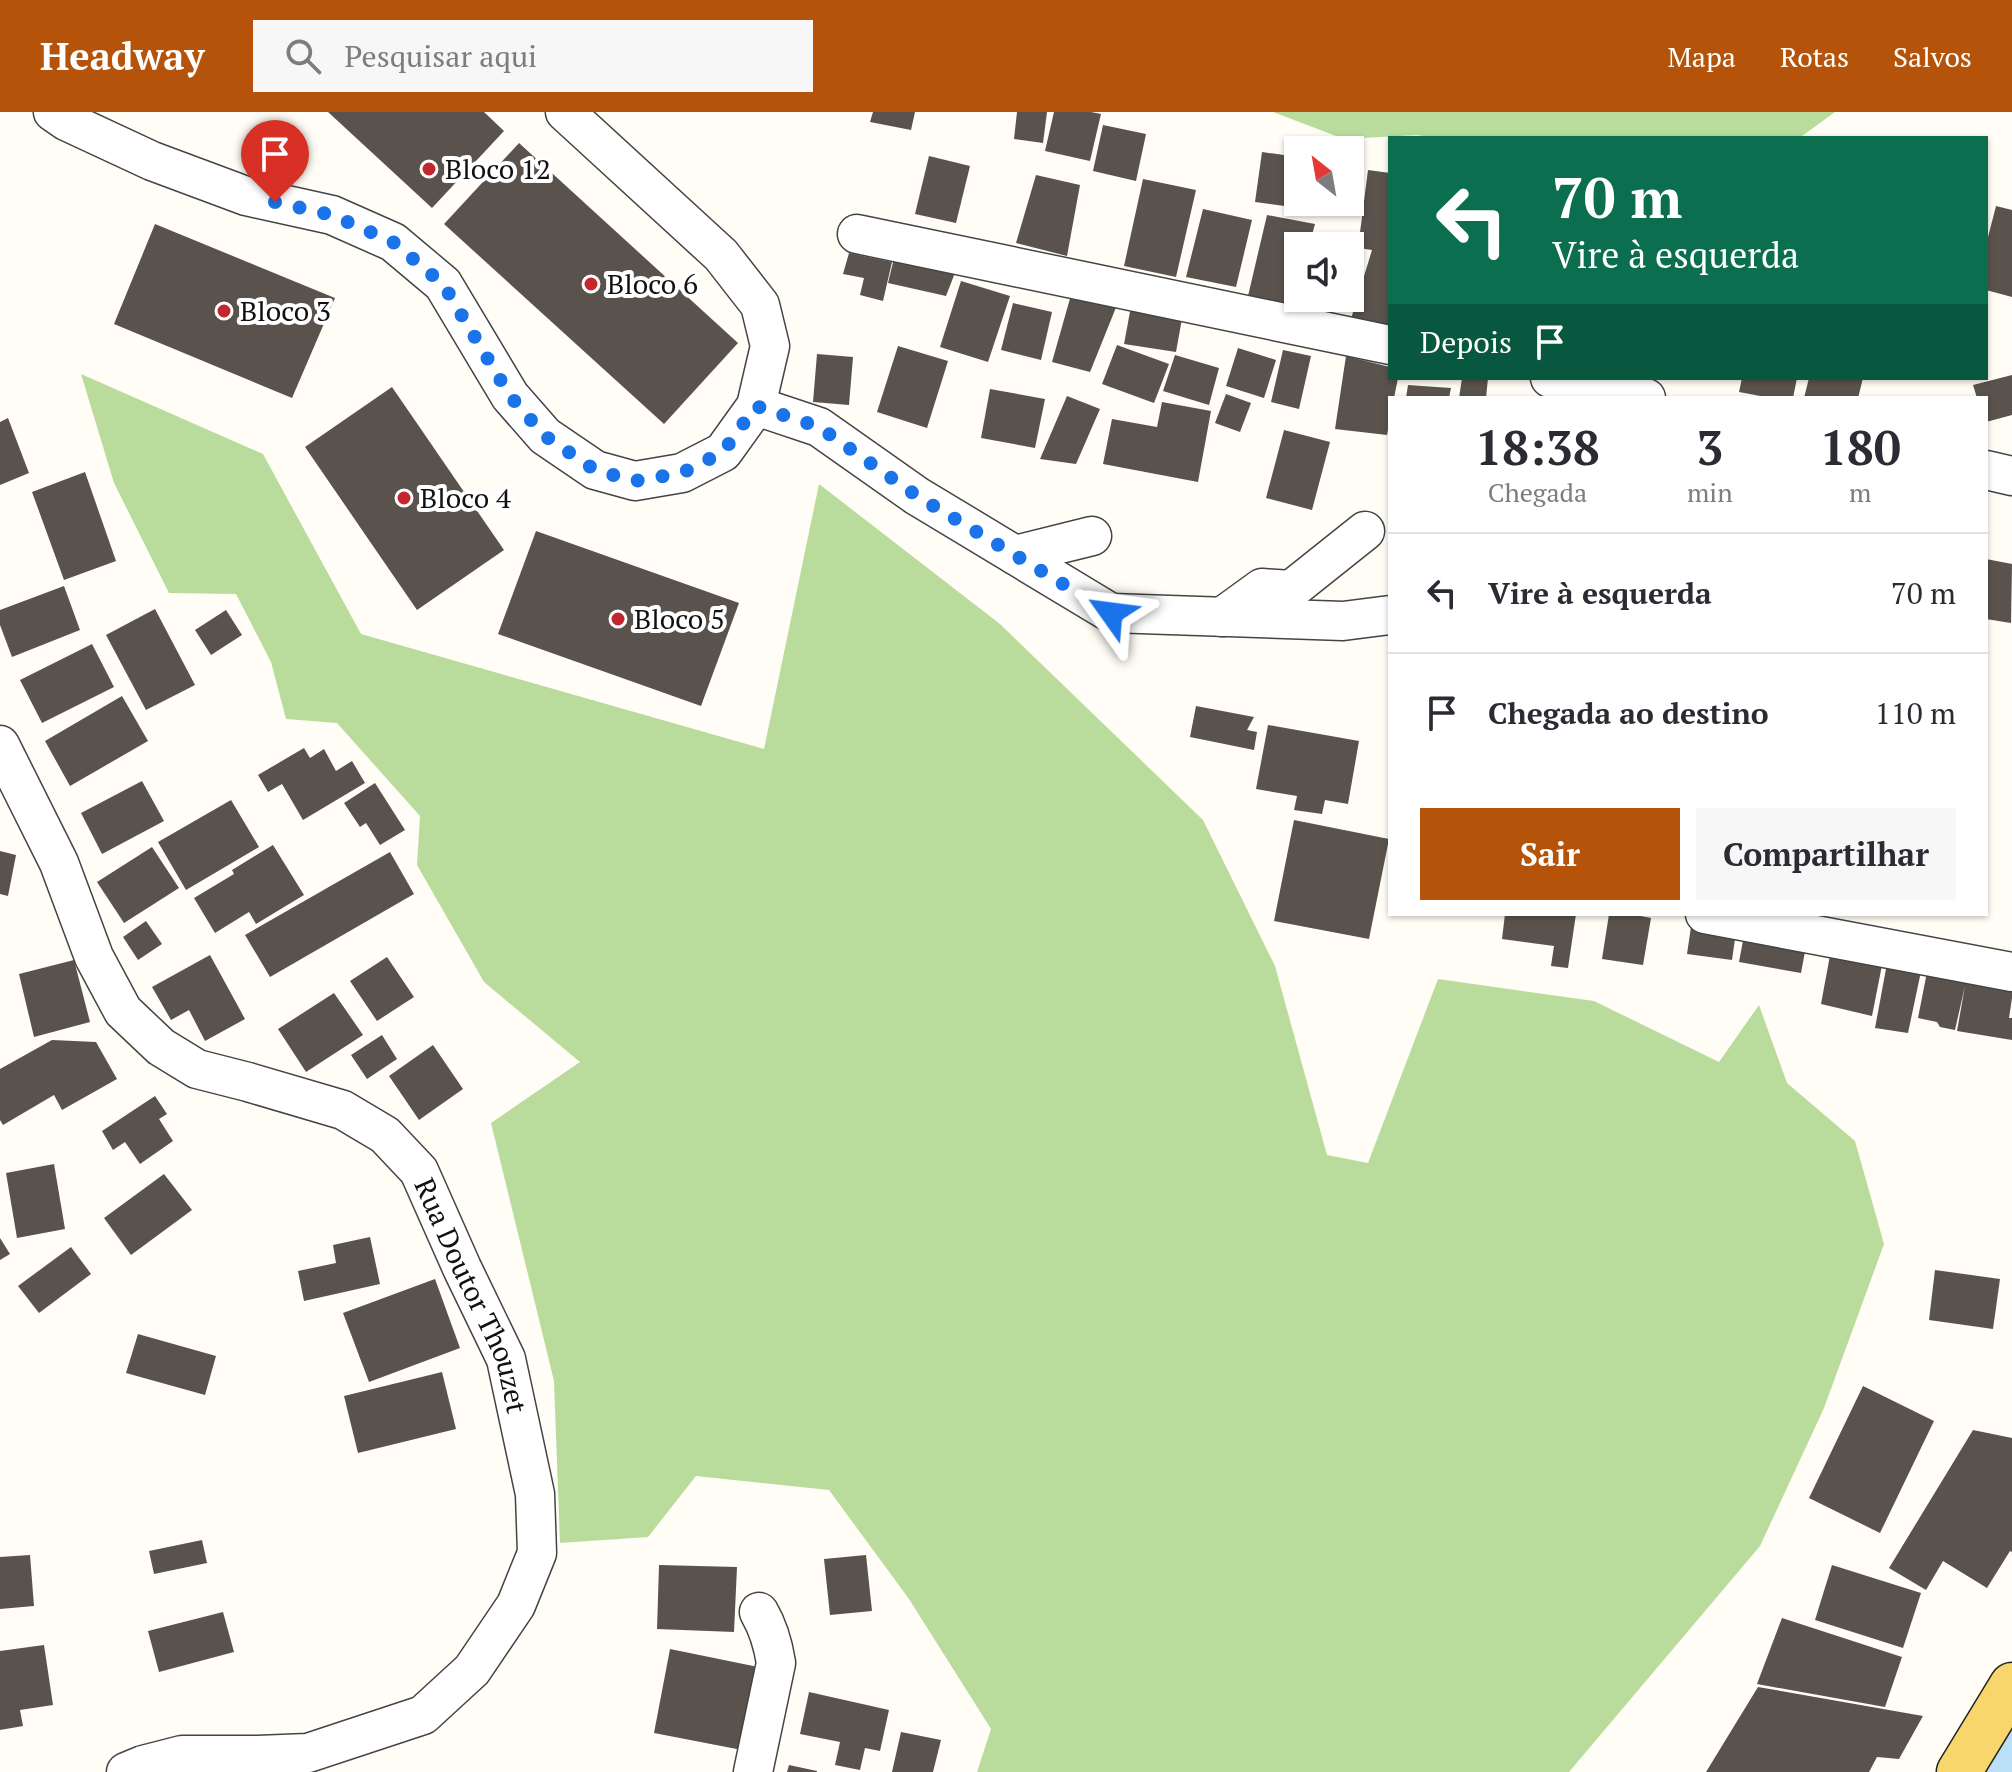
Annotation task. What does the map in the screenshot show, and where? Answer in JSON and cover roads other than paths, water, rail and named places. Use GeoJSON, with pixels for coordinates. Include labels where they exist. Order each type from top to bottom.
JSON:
{"type":"FeatureCollection","features":[{"type":"Feature","properties":{"kind":"main road"},"geometry":{"type":"LineString","coordinates":[[1959,1772],[2012,1685]]}},
{"type":"Feature","properties":{"kind":"street"},"geometry":{"type":"LineString","coordinates":[[53,112],[152,161],[246,196],[332,215],[393,242],[443,284],[510,396],[545,436],[595,470],[635,481],[682,473],[723,452],[756,406],[770,346],[760,305],[721,255],[565,112]]}},
{"type":"Feature","properties":{"kind":"street"},"geometry":{"type":"LineString","coordinates":[[857,234],[1388,345]]}},
{"type":"Feature","properties":{"kind":"street"},"geometry":{"type":"LineString","coordinates":[[1560,380],[1636,396]]}},
{"type":"Feature","properties":{"kind":"street"},"geometry":{"type":"LineString","coordinates":[[756,406],[819,427],[917,496],[1111,613],[1343,621],[1388,615]]}},
{"type":"Feature","properties":{"kind":"street"},"geometry":{"type":"LineString","coordinates":[[1988,470],[2012,476]]}},
{"type":"Feature","properties":{"kind":"street"},"geometry":{"type":"LineString","coordinates":[[1222,617],[1262,588],[1291,590],[1365,531]]}},
{"type":"Feature","properties":{"kind":"street"},"geometry":{"type":"LineString","coordinates":[[1015,555],[1092,536]]}},
{"type":"Feature","properties":{"kind":"street","name":"Rua Doutor Thouzet"},"geometry":{"type":"LineString","coordinates":[[0,745],[59,863],[94,957],[123,1011],[161,1047],[197,1069],[343,1110],[385,1135],[419,1171],[506,1359],[535,1494],[537,1553],[516,1605],[472,1670],[423,1715],[308,1753],[182,1755],[126,1772]]}},
{"type":"Feature","properties":{"kind":"street"},"geometry":{"type":"LineString","coordinates":[[1716,916],[2012,972]]}},
{"type":"Feature","properties":{"kind":"street"},"geometry":{"type":"LineString","coordinates":[[753,1772],[776,1663],[769,1629],[759,1612]]}},
{"type":"Feature","properties":{"kind":"waterway"},"geometry":{"type":"LineString","coordinates":[[2008,1772],[2012,1765]]}},
{"type":"Feature","properties":{"kind":"place","name":"Bloco 12"},"geometry":{"type":"Point","coordinates":[429,169]}},
{"type":"Feature","properties":{"kind":"place","name":"Bloco 6"},"geometry":{"type":"Point","coordinates":[591,284]}},
{"type":"Feature","properties":{"kind":"place","name":"Bloco 3"},"geometry":{"type":"Point","coordinates":[224,311]}},
{"type":"Feature","properties":{"kind":"place","name":"Bloco 4"},"geometry":{"type":"Point","coordinates":[404,498]}},
{"type":"Feature","properties":{"kind":"place","name":"Bloco 5"},"geometry":{"type":"Point","coordinates":[618,619]}}]}
